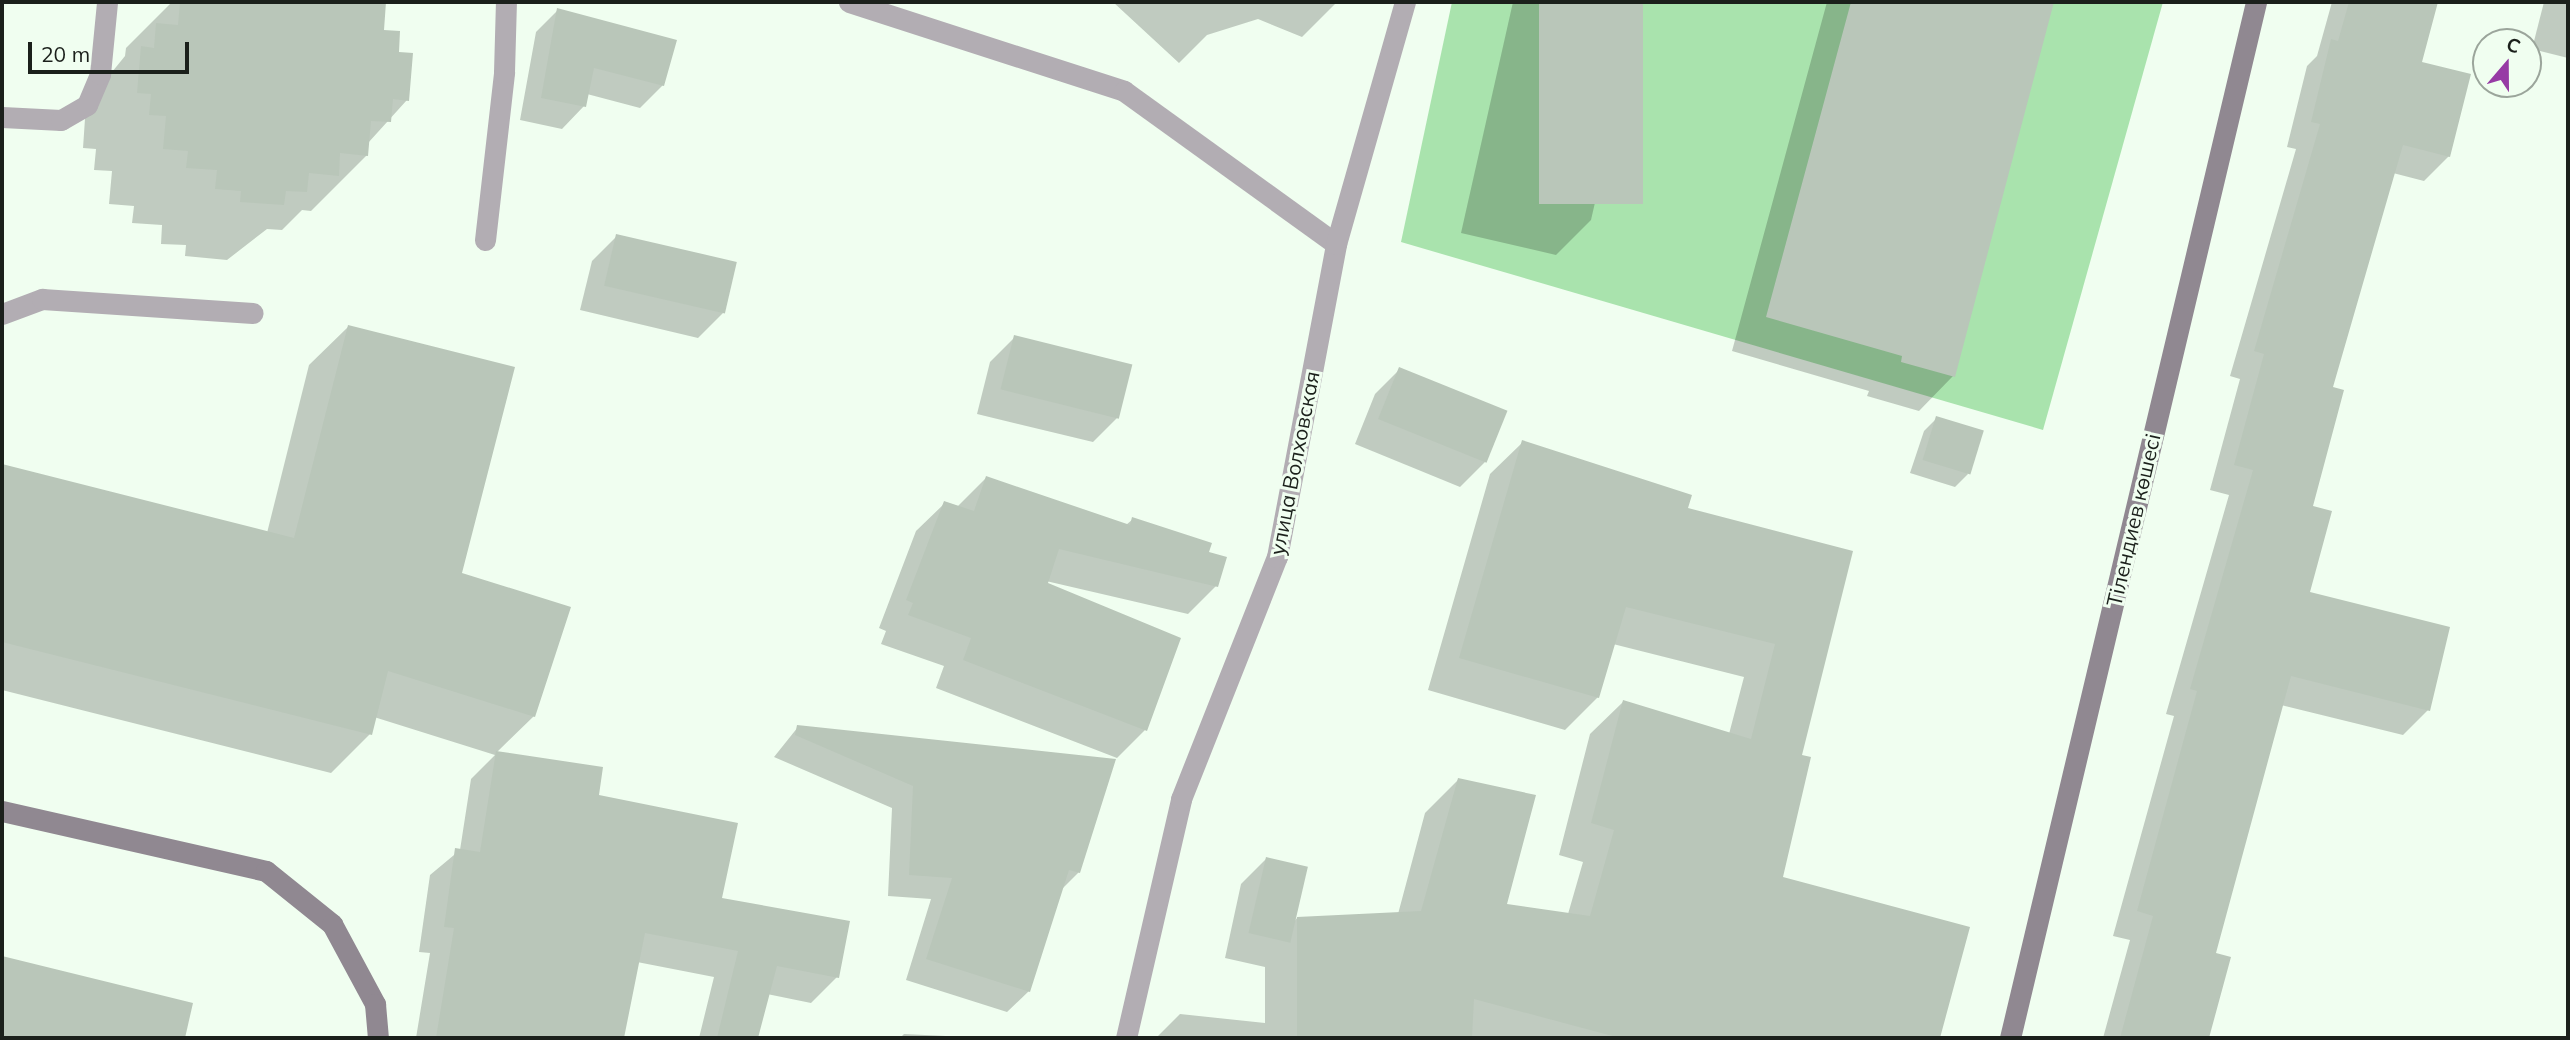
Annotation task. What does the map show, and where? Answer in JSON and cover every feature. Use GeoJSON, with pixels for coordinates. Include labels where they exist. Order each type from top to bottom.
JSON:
{"type":"FeatureCollection","features":[{"type":"Feature","properties":{"kind":"street"},"geometry":{"type":"LineString","coordinates":[[2,117],[61,120],[87,105],[100,74],[107,2]]}},
{"type":"Feature","properties":{"kind":"street"},"geometry":{"type":"LineString","coordinates":[[485,240],[506,2]]}},
{"type":"Feature","properties":{"kind":"street"},"geometry":{"type":"LineString","coordinates":[[849,2],[1124,92],[1336,244]]}},
{"type":"Feature","properties":{"kind":"street","name":"улица Волховская"},"geometry":{"type":"LineString","coordinates":[[1126,1038],[1181,799],[1277,557],[1336,244],[1405,2]]}},
{"type":"Feature","properties":{"kind":"street","name":"Тілендиев көшесі"},"geometry":{"type":"LineString","coordinates":[[2010,1038],[2256,2]]}},
{"type":"Feature","properties":{"kind":"street"},"geometry":{"type":"LineString","coordinates":[[2,314],[43,299],[253,313]]}},
{"type":"Feature","properties":{"kind":"street"},"geometry":{"type":"LineString","coordinates":[[2,811],[265,872],[332,924],[375,1004],[378,1038]]}},
{"type":"Feature","properties":{"kind":"green space"},"geometry":{"type":"Polygon","coordinates":[[[1452,2],[2163,2],[2043,430],[1401,242],[1452,2]]]}},
{"type":"Feature","properties":{"kind":"building"},"geometry":{"type":"Polygon","coordinates":[[[180,2],[386,2],[384,30],[400,31],[399,52],[413,53],[409,101],[393,99],[391,122],[371,121],[368,156],[340,153],[339,176],[309,173],[307,192],[286,191],[284,205],[240,202],[241,191],[215,189],[217,170],[186,168],[188,151],[163,149],[166,116],[149,115],[151,94],[137,93],[141,46],[154,48],[156,23],[178,25],[180,2]]]}},
{"type":"Feature","properties":{"kind":"building"},"geometry":{"type":"Polygon","coordinates":[[[1539,2],[1643,2],[1643,204],[1539,204],[1539,2]]]}},
{"type":"Feature","properties":{"kind":"building"},"geometry":{"type":"Polygon","coordinates":[[[1851,2],[2054,2],[1955,377],[1901,362],[1902,356],[1766,317],[1851,2]]]}},
{"type":"Feature","properties":{"kind":"building"},"geometry":{"type":"Polygon","coordinates":[[[2349,2],[2438,2],[2422,62],[2471,74],[2450,157],[2403,145],[2333,387],[2344,390],[2313,506],[2332,511],[2310,592],[2450,627],[2430,711],[2291,676],[2216,953],[2231,957],[2209,1038],[2120,1038],[2153,916],[2137,911],[2197,691],[2190,689],[2253,470],[2234,465],[2264,354],[2254,351],[2320,124],[2311,122],[2331,39],[2338,41],[2349,2]]]}},
{"type":"Feature","properties":{"kind":"building"},"geometry":{"type":"Polygon","coordinates":[[[557,8],[677,40],[664,86],[594,68],[586,107],[541,98],[557,8]]]}},
{"type":"Feature","properties":{"kind":"building"},"geometry":{"type":"Polygon","coordinates":[[[616,234],[737,262],[725,314],[604,286],[616,234]]]}},
{"type":"Feature","properties":{"kind":"building"},"geometry":{"type":"Polygon","coordinates":[[[348,325],[515,367],[462,573],[571,607],[535,717],[388,671],[372,735],[2,642],[2,464],[294,538],[348,325]]]}},
{"type":"Feature","properties":{"kind":"building"},"geometry":{"type":"Polygon","coordinates":[[[1014,335],[1132,365],[1119,419],[1000,389],[1014,335]]]}},
{"type":"Feature","properties":{"kind":"building"},"geometry":{"type":"Polygon","coordinates":[[[1399,367],[1507,411],[1487,463],[1378,419],[1399,367]]]}},
{"type":"Feature","properties":{"kind":"building"},"geometry":{"type":"Polygon","coordinates":[[[1936,416],[1984,431],[1970,475],[1923,460],[1936,416]]]}},
{"type":"Feature","properties":{"kind":"building"},"geometry":{"type":"Polygon","coordinates":[[[1522,440],[1692,495],[1688,508],[1853,551],[1802,755],[1811,757],[1783,877],[1970,927],[1940,1038],[1620,1038],[1474,999],[1472,1038],[1297,1038],[1297,917],[1421,911],[1458,778],[1536,795],[1507,904],[1590,916],[1614,830],[1591,823],[1623,700],[1751,739],[1775,644],[1626,607],[1599,698],[1459,658],[1522,440]]]}},
{"type":"Feature","properties":{"kind":"building"},"geometry":{"type":"Polygon","coordinates":[[[986,476],[1130,525],[1132,517],[1212,543],[1209,552],[1227,557],[1218,587],[1059,549],[1048,583],[1181,638],[1147,731],[963,660],[971,638],[908,615],[913,603],[906,600],[944,501],[974,511],[986,476]]]}},
{"type":"Feature","properties":{"kind":"building"},"geometry":{"type":"Polygon","coordinates":[[[797,725],[1116,759],[1080,873],[1069,870],[1030,992],[926,959],[952,878],[909,875],[913,786],[795,735],[797,725]]]}},
{"type":"Feature","properties":{"kind":"building"},"geometry":{"type":"Polygon","coordinates":[[[496,751],[603,767],[599,795],[738,823],[722,898],[850,921],[839,978],[777,966],[758,1038],[717,1038],[738,951],[645,933],[624,1038],[436,1038],[454,928],[444,927],[455,848],[480,852],[496,751]]]}},
{"type":"Feature","properties":{"kind":"building"},"geometry":{"type":"Polygon","coordinates":[[[1266,857],[1308,867],[1290,943],[1248,933],[1266,857]]]}},
{"type":"Feature","properties":{"kind":"building"},"geometry":{"type":"Polygon","coordinates":[[[2,956],[193,1003],[185,1038],[2,1038],[2,956]]]}}]}
